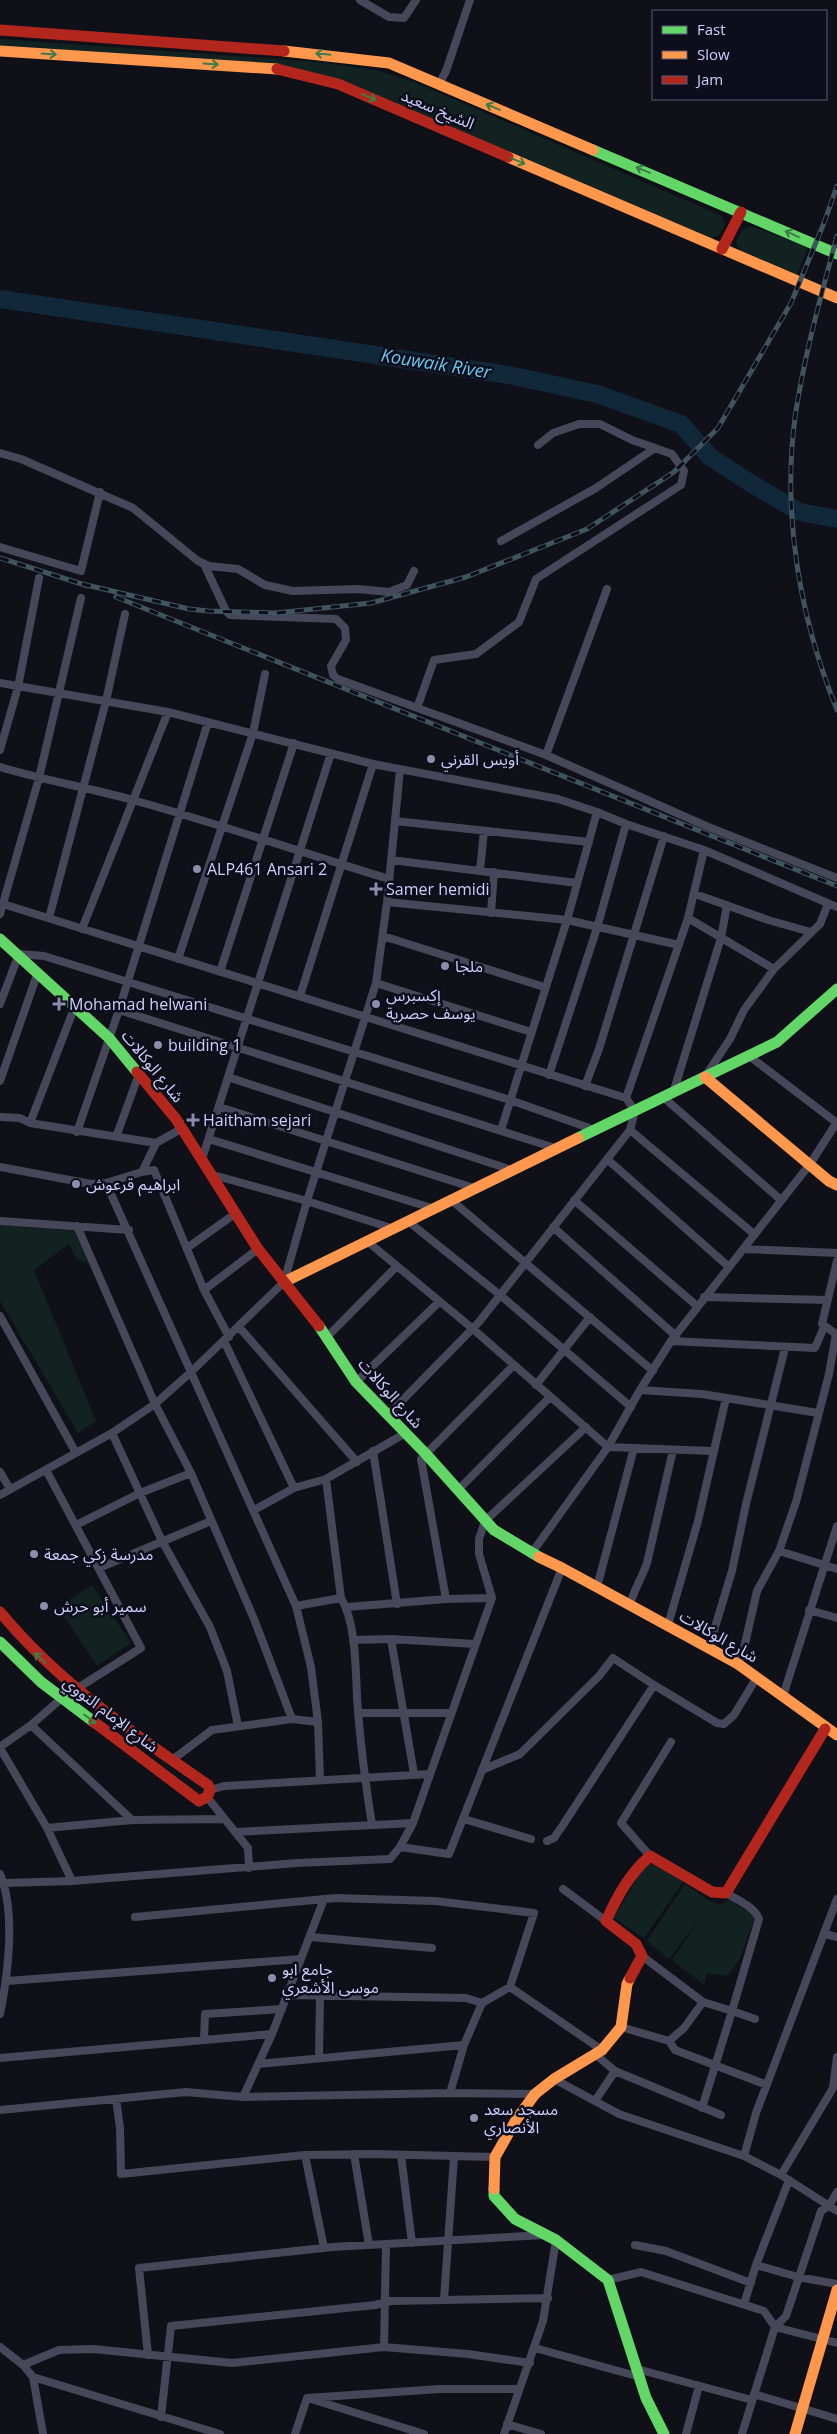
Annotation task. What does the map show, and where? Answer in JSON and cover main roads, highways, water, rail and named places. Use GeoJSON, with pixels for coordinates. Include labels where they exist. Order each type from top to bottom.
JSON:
{"type":"FeatureCollection","features":[{"type":"Feature","properties":{"kind":"waterway","name":"Kouwaik River"},"geometry":{"type":"LineString","coordinates":[[0,299],[509,375],[597,394],[681,424],[710,457],[752,484],[800,512],[837,519]]}},
{"type":"Feature","properties":{"kind":"railway"},"geometry":{"type":"LineString","coordinates":[[82,584],[189,609],[208,611],[276,613],[371,603],[466,577],[587,529],[674,472],[718,428],[791,303],[837,186]]}},
{"type":"Feature","properties":{"kind":"railway"},"geometry":{"type":"LineString","coordinates":[[837,236],[803,371],[795,417],[791,492],[797,566],[804,603],[824,675],[837,710]]}},
{"type":"Feature","properties":{"kind":"railway"},"geometry":{"type":"LineString","coordinates":[[0,558],[88,586]]}},
{"type":"Feature","properties":{"kind":"railway"},"geometry":{"type":"LineString","coordinates":[[116,597],[837,886]]}},
{"type":"Feature","properties":{"kind":"place","name":"أويس القرني"},"geometry":{"type":"Point","coordinates":[431,759]}},
{"type":"Feature","properties":{"kind":"place","name":"ALP461 Ansari 2"},"geometry":{"type":"Point","coordinates":[197,869]}},
{"type":"Feature","properties":{"kind":"place","name":"Samer hemidi"},"geometry":{"type":"Point","coordinates":[376,889]}},
{"type":"Feature","properties":{"kind":"place","name":"ملجا"},"geometry":{"type":"Point","coordinates":[445,966]}},
{"type":"Feature","properties":{"kind":"place","name":"Mohamad helwani"},"geometry":{"type":"Point","coordinates":[59,1004]}},
{"type":"Feature","properties":{"kind":"place","name":"إكسبرس يوسف حصرية"},"geometry":{"type":"Point","coordinates":[376,1004]}},
{"type":"Feature","properties":{"kind":"place","name":"building 1"},"geometry":{"type":"Point","coordinates":[158,1045]}},
{"type":"Feature","properties":{"kind":"place","name":"Haitham sejari"},"geometry":{"type":"Point","coordinates":[193,1120]}},
{"type":"Feature","properties":{"kind":"place","name":"ابراهيم قرعوش"},"geometry":{"type":"Point","coordinates":[76,1184]}},
{"type":"Feature","properties":{"kind":"place","name":"مدرسة زكي جمعة"},"geometry":{"type":"Point","coordinates":[34,1554]}},
{"type":"Feature","properties":{"kind":"place","name":"سمير أبو حرش"},"geometry":{"type":"Point","coordinates":[44,1606]}},
{"type":"Feature","properties":{"kind":"place","name":"جامع ابو موسى الأشعري"},"geometry":{"type":"Point","coordinates":[272,1978]}},
{"type":"Feature","properties":{"kind":"place","name":"مسجد سعد الأنصاري"},"geometry":{"type":"Point","coordinates":[474,2118]}}]}
